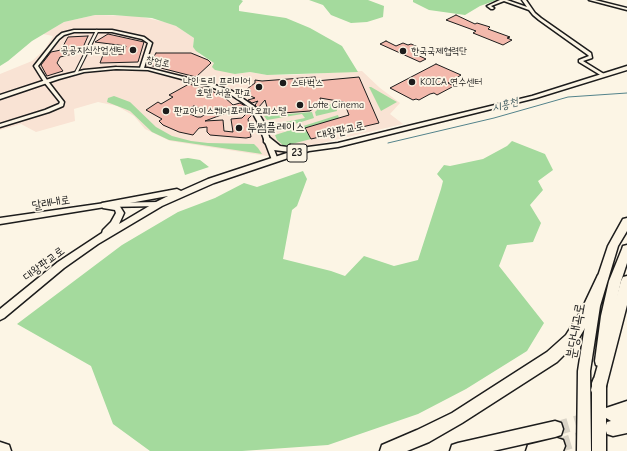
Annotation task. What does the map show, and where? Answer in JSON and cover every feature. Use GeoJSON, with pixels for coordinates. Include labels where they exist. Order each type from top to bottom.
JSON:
{"type":"FeatureCollection","features":[{"type":"Feature","properties":{"kind":"highway","name":"분당내곡로"},"geometry":{"type":"LineString","coordinates":[[584,451],[584,371],[594,306],[602,278],[614,246],[627,222]]}},
{"type":"Feature","properties":{"kind":"highway"},"geometry":{"type":"LineString","coordinates":[[599,451],[598,390],[607,316],[615,281],[627,249]]}},
{"type":"Feature","properties":{"kind":"highway"},"geometry":{"type":"LineString","coordinates":[[388,451],[423,436],[457,418],[552,357],[571,339],[586,314],[602,278]]}},
{"type":"Feature","properties":{"kind":"highway"},"geometry":{"type":"LineString","coordinates":[[598,390],[627,281]]}},
{"type":"Feature","properties":{"kind":"highway"},"geometry":{"type":"LineString","coordinates":[[620,424],[627,409]]}},
{"type":"Feature","properties":{"kind":"highway"},"geometry":{"type":"LineString","coordinates":[[458,451],[555,429]]}},
{"type":"Feature","properties":{"kind":"highway"},"geometry":{"type":"LineString","coordinates":[[534,451],[558,446]]}},
{"type":"Feature","properties":{"kind":"main road","name":"대왕판교로"},"geometry":{"type":"LineString","coordinates":[[0,315],[61,265],[95,242],[159,204],[188,190],[308,150],[338,145],[489,108],[627,68]]}},
{"type":"Feature","properties":{"kind":"main road"},"geometry":{"type":"LineString","coordinates":[[267,140],[277,148],[284,150],[308,150]]}},
{"type":"Feature","properties":{"kind":"main road"},"geometry":{"type":"LineString","coordinates":[[105,205],[188,190]]}},
{"type":"Feature","properties":{"kind":"main road"},"geometry":{"type":"LineString","coordinates":[[95,242],[114,224],[120,213],[118,208],[105,205]]}},
{"type":"Feature","properties":{"kind":"street"},"geometry":{"type":"LineString","coordinates":[[492,8],[489,6],[504,0],[530,9]]}},
{"type":"Feature","properties":{"kind":"street"},"geometry":{"type":"LineString","coordinates":[[524,0],[530,9],[540,19],[590,54],[591,57],[580,61],[603,76]]}},
{"type":"Feature","properties":{"kind":"street"},"geometry":{"type":"LineString","coordinates":[[594,0],[627,9]]}},
{"type":"Feature","properties":{"kind":"street"},"geometry":{"type":"LineString","coordinates":[[0,126],[43,113],[61,105],[62,102],[45,81],[36,65],[60,36],[72,31],[125,33],[148,40],[150,43],[142,68]]}},
{"type":"Feature","properties":{"kind":"street"},"geometry":{"type":"LineString","coordinates":[[76,73],[97,31]]}},
{"type":"Feature","properties":{"kind":"street","name":"창업로"},"geometry":{"type":"LineString","coordinates":[[0,97],[45,81],[76,73],[116,68],[142,68],[210,85],[236,95],[254,111],[262,125],[275,160]]}},
{"type":"Feature","properties":{"kind":"street","name":"달래내로"},"geometry":{"type":"LineString","coordinates":[[0,221],[105,205],[159,204]]}},
{"type":"Feature","properties":{"kind":"shaded area"},"geometry":{"type":"Polygon","coordinates":[[[95,15],[137,16],[176,26],[194,38],[193,47],[201,56],[235,74],[250,72],[267,75],[290,75],[362,71],[380,88],[400,103],[390,114],[403,124],[267,156],[170,141],[145,129],[134,116],[117,106],[98,102],[74,109],[75,121],[36,132],[21,124],[0,130],[0,74],[32,61],[45,49],[53,36],[43,34],[64,22],[95,15]]]}},
{"type":"Feature","properties":{"kind":"green space"},"geometry":{"type":"Polygon","coordinates":[[[0,0],[241,0],[243,1],[239,6],[239,11],[286,18],[310,28],[342,46],[358,72],[267,75],[250,72],[235,74],[215,70],[212,67],[214,63],[196,51],[193,47],[194,38],[176,26],[152,18],[113,15],[95,15],[64,22],[32,41],[0,66],[0,0]]]}},
{"type":"Feature","properties":{"kind":"green space"},"geometry":{"type":"Polygon","coordinates":[[[309,0],[368,0],[384,6],[383,17],[367,22],[351,23],[331,15],[323,5],[309,0]]]}},
{"type":"Feature","properties":{"kind":"green space"},"geometry":{"type":"Polygon","coordinates":[[[413,0],[497,0],[480,6],[465,15],[429,10],[413,2],[413,0]]]}},
{"type":"Feature","properties":{"kind":"green space"},"geometry":{"type":"Polygon","coordinates":[[[369,87],[371,87],[397,102],[381,111],[369,87]]]}},
{"type":"Feature","properties":{"kind":"green space"},"geometry":{"type":"Polygon","coordinates":[[[114,96],[130,102],[156,127],[172,136],[191,141],[208,143],[254,144],[262,154],[169,140],[152,132],[130,111],[107,102],[108,98],[114,96]]]}},
{"type":"Feature","properties":{"kind":"green space"},"geometry":{"type":"Polygon","coordinates":[[[324,103],[336,105],[337,111],[316,116],[315,112],[324,103]]]}},
{"type":"Feature","properties":{"kind":"green space"},"geometry":{"type":"Polygon","coordinates":[[[312,112],[314,118],[272,131],[270,125],[305,118],[302,114],[267,120],[264,116],[312,112]]]}},
{"type":"Feature","properties":{"kind":"green space"},"geometry":{"type":"Polygon","coordinates":[[[338,115],[339,118],[306,128],[311,139],[284,146],[277,140],[275,135],[338,115]]]}},
{"type":"Feature","properties":{"kind":"green space"},"geometry":{"type":"Polygon","coordinates":[[[512,141],[545,154],[553,170],[538,181],[543,190],[530,205],[541,223],[533,242],[507,245],[499,266],[544,323],[527,351],[466,389],[418,414],[328,445],[242,451],[150,451],[113,424],[91,366],[17,324],[122,245],[178,212],[215,198],[244,183],[257,187],[303,171],[307,179],[297,206],[292,210],[283,259],[345,276],[364,256],[394,266],[418,260],[443,181],[437,174],[444,165],[450,166],[483,159],[507,146],[512,141]]]}},
{"type":"Feature","properties":{"kind":"green space"},"geometry":{"type":"Polygon","coordinates":[[[188,158],[200,160],[209,167],[185,175],[180,159],[188,158]]]}},
{"type":"Feature","properties":{"kind":"building"},"geometry":{"type":"Polygon","coordinates":[[[456,15],[475,24],[477,23],[490,27],[488,29],[510,37],[507,38],[512,40],[503,45],[473,33],[476,31],[446,20],[456,15]]]}},
{"type":"Feature","properties":{"kind":"building","name":"공공지식산업센터"},"geometry":{"type":"Polygon","coordinates":[[[108,34],[144,42],[138,62],[100,63],[103,55],[123,54],[126,46],[95,42],[108,34]]]}},
{"type":"Feature","properties":{"kind":"building"},"geometry":{"type":"Polygon","coordinates":[[[88,36],[81,52],[60,57],[57,63],[63,71],[47,76],[41,65],[51,52],[61,50],[68,37],[88,36]]]}},
{"type":"Feature","properties":{"kind":"building"},"geometry":{"type":"Polygon","coordinates":[[[386,41],[396,46],[403,43],[418,47],[415,48],[419,50],[413,53],[426,59],[420,62],[380,44],[386,41]]]}},
{"type":"Feature","properties":{"kind":"building"},"geometry":{"type":"Polygon","coordinates":[[[156,53],[191,53],[208,60],[211,63],[196,77],[149,65],[156,53]]]}},
{"type":"Feature","properties":{"kind":"building","name":"KOICA 연수센터"},"geometry":{"type":"Polygon","coordinates":[[[436,64],[461,75],[448,83],[454,86],[437,95],[434,93],[430,94],[419,100],[413,100],[390,88],[436,64]]]}},
{"type":"Feature","properties":{"kind":"building"},"geometry":{"type":"Polygon","coordinates":[[[315,77],[316,81],[359,77],[379,123],[311,139],[305,128],[349,115],[344,102],[320,98],[321,103],[310,111],[269,114],[265,100],[258,108],[255,105],[258,101],[252,103],[248,100],[255,98],[246,94],[251,91],[247,89],[255,83],[255,80],[262,81],[315,77]]]}},
{"type":"Feature","properties":{"kind":"building","name":"판교아이스퀘어포레나오피스텔"},"geometry":{"type":"Polygon","coordinates":[[[189,84],[223,96],[233,105],[240,103],[245,106],[205,121],[223,120],[224,131],[233,132],[231,119],[242,118],[250,110],[252,115],[248,119],[251,137],[246,138],[210,135],[207,132],[207,127],[199,128],[193,135],[179,132],[163,125],[159,121],[162,119],[146,110],[158,102],[161,104],[173,97],[169,95],[189,84]],[[194,106],[183,111],[197,117],[201,117],[209,112],[194,106]]]}},
{"type":"Feature","properties":{"kind":"waterway","name":"시흥천"},"geometry":{"type":"LineString","coordinates":[[388,143],[494,118],[568,97],[627,93]]}},
{"type":"Feature","properties":{"kind":"tunnel"},"geometry":{"type":"LineString","coordinates":[[555,429],[606,414]]}},
{"type":"Feature","properties":{"kind":"tunnel"},"geometry":{"type":"LineString","coordinates":[[557,446],[607,430]]}},
{"type":"Feature","properties":{"kind":"place","name":"공공지식산업센터"},"geometry":{"type":"Point","coordinates":[133,50]}},
{"type":"Feature","properties":{"kind":"place","name":"한국국제협력단"},"geometry":{"type":"Point","coordinates":[403,51]}},
{"type":"Feature","properties":{"kind":"place","name":"KOICA 연수센터"},"geometry":{"type":"Point","coordinates":[412,82]}},
{"type":"Feature","properties":{"kind":"place","name":"스타벅스"},"geometry":{"type":"Point","coordinates":[283,83]}},
{"type":"Feature","properties":{"kind":"place","name":"나인트리 프리미어 호텔 서울 판교"},"geometry":{"type":"Point","coordinates":[259,87]}},
{"type":"Feature","properties":{"kind":"place","name":"Lotte Cinema"},"geometry":{"type":"Point","coordinates":[300,105]}},
{"type":"Feature","properties":{"kind":"place","name":"판교아이스퀘어포레나오피스텔"},"geometry":{"type":"Point","coordinates":[166,111]}},
{"type":"Feature","properties":{"kind":"place","name":"투썸플레이스"},"geometry":{"type":"Point","coordinates":[239,128]}}]}
